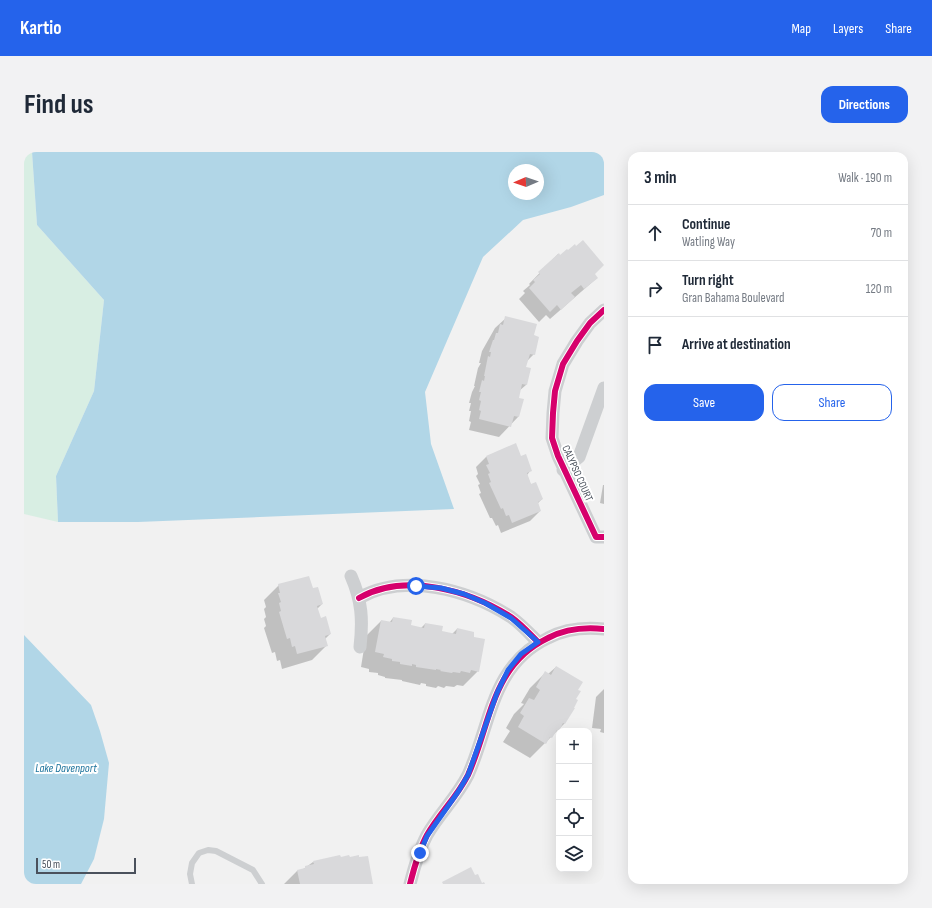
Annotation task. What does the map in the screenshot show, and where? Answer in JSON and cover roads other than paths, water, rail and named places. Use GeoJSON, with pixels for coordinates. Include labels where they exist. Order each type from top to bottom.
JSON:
{"type":"FeatureCollection","features":[{"type":"Feature","properties":{"kind":"street","name":"CALYPSO COURT"},"geometry":{"type":"LineString","coordinates":[[600,537],[563,470],[552,438],[552,413],[555,391],[563,364],[590,322],[604,310]]}},
{"type":"Feature","properties":{"kind":"street","name":"CALYPSO COURT"},"geometry":{"type":"LineString","coordinates":[[563,470],[579,457],[604,388]]}},
{"type":"Feature","properties":{"kind":"street"},"geometry":{"type":"LineString","coordinates":[[351,576],[359,598],[362,614],[360,647]]}},
{"type":"Feature","properties":{"kind":"street"},"geometry":{"type":"LineString","coordinates":[[359,598],[370,592],[392,587],[416,586],[441,588],[464,594],[511,618],[538,642]]}},
{"type":"Feature","properties":{"kind":"street"},"geometry":{"type":"LineString","coordinates":[[410,884],[427,836],[468,775],[497,693],[508,670],[521,654],[538,642],[554,635],[575,629],[604,629]]}},
{"type":"Feature","properties":{"kind":"lane"},"geometry":{"type":"LineString","coordinates":[[192,884],[190,874],[192,863],[200,853],[208,850],[216,851],[253,870],[262,884]]}},
{"type":"Feature","properties":{"kind":"water"},"geometry":{"type":"Polygon","coordinates":[[[32,152],[604,152],[604,195],[571,207],[523,220],[483,257],[425,392],[431,444],[454,509],[138,522],[58,522],[56,476],[94,391],[104,300],[37,225],[32,152]]]}},
{"type":"Feature","properties":{"kind":"water","name":"Lake Davenport"},"geometry":{"type":"Polygon","coordinates":[[[24,635],[91,705],[109,763],[104,819],[94,859],[81,884],[24,884],[24,635]]]}}]}
